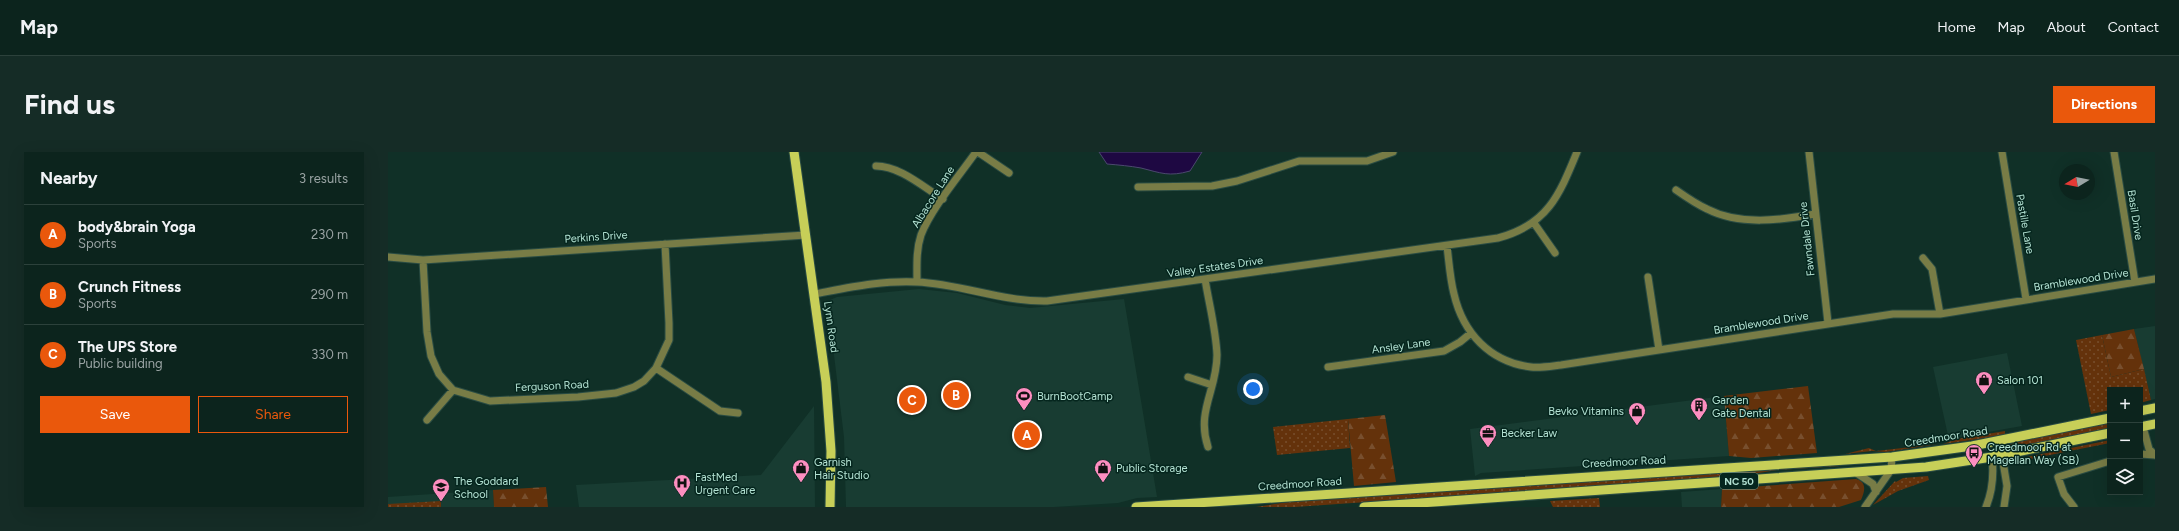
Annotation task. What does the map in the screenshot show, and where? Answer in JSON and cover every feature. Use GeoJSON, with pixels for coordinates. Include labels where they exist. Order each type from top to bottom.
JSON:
{"type":"FeatureCollection","features":[{"type":"Feature","properties":{"kind":"main road","name":"Lynn Road"},"geometry":{"type":"LineString","coordinates":[[794,152],[822,346],[831,451],[830,507]]}},
{"type":"Feature","properties":{"kind":"main road"},"geometry":{"type":"LineString","coordinates":[[2143,410],[2155,408]]}},
{"type":"Feature","properties":{"kind":"main road","name":"Creedmoor Road"},"geometry":{"type":"LineString","coordinates":[[1136,507],[1892,457],[1972,446],[2107,419]]}},
{"type":"Feature","properties":{"kind":"main road"},"geometry":{"type":"LineString","coordinates":[[2143,427],[2155,424]]}},
{"type":"Feature","properties":{"kind":"main road","name":"NC 50"},"geometry":{"type":"LineString","coordinates":[[1364,507],[1890,470],[2002,456],[2107,434]]}},
{"type":"Feature","properties":{"kind":"street"},"geometry":{"type":"LineString","coordinates":[[977,152],[1009,174]]}},
{"type":"Feature","properties":{"kind":"street","name":"Albacore Lane"},"geometry":{"type":"LineString","coordinates":[[917,282],[917,259],[921,235],[942,199],[977,152]]}},
{"type":"Feature","properties":{"kind":"street"},"geometry":{"type":"LineString","coordinates":[[1138,187],[1212,186],[1237,181],[1299,161],[1367,161],[1393,152]]}},
{"type":"Feature","properties":{"kind":"street","name":"Valley Estates Drive"},"geometry":{"type":"LineString","coordinates":[[814,294],[890,282],[917,282],[1001,297],[1047,301],[1447,246],[1506,236],[1534,223],[1556,199],[1576,152]]}},
{"type":"Feature","properties":{"kind":"street","name":"Fawndale Drive"},"geometry":{"type":"LineString","coordinates":[[1809,152],[1828,323]]}},
{"type":"Feature","properties":{"kind":"street","name":"Pastille Lane"},"geometry":{"type":"LineString","coordinates":[[2002,152],[2026,299]]}},
{"type":"Feature","properties":{"kind":"street","name":"Basil Drive"},"geometry":{"type":"LineString","coordinates":[[2114,152],[2135,282]]}},
{"type":"Feature","properties":{"kind":"street"},"geometry":{"type":"LineString","coordinates":[[876,166],[885,166],[895,169],[942,199]]}},
{"type":"Feature","properties":{"kind":"street"},"geometry":{"type":"LineString","coordinates":[[1676,190],[1708,210],[1741,220],[1769,220],[1816,214]]}},
{"type":"Feature","properties":{"kind":"street"},"geometry":{"type":"LineString","coordinates":[[1534,223],[1555,253]]}},
{"type":"Feature","properties":{"kind":"street","name":"Perkins Drive"},"geometry":{"type":"LineString","coordinates":[[388,257],[424,260],[806,235]]}},
{"type":"Feature","properties":{"kind":"street","name":"Ferguson Road"},"geometry":{"type":"LineString","coordinates":[[453,390],[490,401],[608,394],[634,387],[644,380],[656,368],[669,339],[665,244]]}},
{"type":"Feature","properties":{"kind":"street","name":"Bramblewood Drive"},"geometry":{"type":"LineString","coordinates":[[1447,246],[1453,293],[1459,311],[1471,333],[1486,349],[1504,361],[1532,367],[1562,365],[1893,314],[1940,314],[2155,279]]}},
{"type":"Feature","properties":{"kind":"street"},"geometry":{"type":"LineString","coordinates":[[1923,258],[1932,269],[1940,314]]}},
{"type":"Feature","properties":{"kind":"street"},"geometry":{"type":"LineString","coordinates":[[424,260],[427,332],[431,356],[439,374],[453,390],[427,420]]}},
{"type":"Feature","properties":{"kind":"street"},"geometry":{"type":"LineString","coordinates":[[1648,277],[1659,350]]}},
{"type":"Feature","properties":{"kind":"street"},"geometry":{"type":"LineString","coordinates":[[1205,279],[1217,354],[1216,374],[1204,413],[1204,427],[1208,447]]}},
{"type":"Feature","properties":{"kind":"street","name":"Ansley Lane"},"geometry":{"type":"LineString","coordinates":[[1328,367],[1444,351],[1460,342],[1471,333]]}},
{"type":"Feature","properties":{"kind":"street"},"geometry":{"type":"LineString","coordinates":[[656,368],[720,411],[738,413]]}},
{"type":"Feature","properties":{"kind":"street"},"geometry":{"type":"LineString","coordinates":[[1188,378],[1212,385]]}},
{"type":"Feature","properties":{"kind":"street"},"geometry":{"type":"LineString","coordinates":[[2143,432],[2149,449],[2155,455]]}},
{"type":"Feature","properties":{"kind":"street"},"geometry":{"type":"LineString","coordinates":[[2143,454],[2155,455]]}},
{"type":"Feature","properties":{"kind":"street"},"geometry":{"type":"LineString","coordinates":[[2002,456],[2007,486],[2004,507]]}},
{"type":"Feature","properties":{"kind":"street"},"geometry":{"type":"LineString","coordinates":[[1865,507],[1890,470],[1892,457]]}},
{"type":"Feature","properties":{"kind":"street"},"geometry":{"type":"LineString","coordinates":[[1986,507],[1992,490],[1992,457]]}},
{"type":"Feature","properties":{"kind":"street"},"geometry":{"type":"LineString","coordinates":[[2074,507],[2064,494],[2058,477],[2107,462]]}},
{"type":"Feature","properties":{"kind":"street"},"geometry":{"type":"LineString","coordinates":[[1855,472],[1873,484],[1876,492]]}},
{"type":"Feature","properties":{"kind":"shaded area"},"geometry":{"type":"Polygon","coordinates":[[[1099,152],[1202,152],[1190,171],[1171,174],[1160,173],[1137,167],[1107,164],[1099,152]]]}},
{"type":"Feature","properties":{"kind":"shaded area"},"geometry":{"type":"Polygon","coordinates":[[[919,289],[957,293],[1005,305],[1030,308],[1124,299],[1157,497],[1137,498],[1118,503],[1054,507],[846,507],[844,437],[828,306],[830,300],[837,297],[919,289]]]}},
{"type":"Feature","properties":{"kind":"shaded area"},"geometry":{"type":"Polygon","coordinates":[[[2155,326],[2155,399],[2151,400],[2134,329],[2155,326]]]}},
{"type":"Feature","properties":{"kind":"shaded area"},"geometry":{"type":"Polygon","coordinates":[[[2007,353],[2022,426],[1949,440],[1933,367],[2007,353]]]}},
{"type":"Feature","properties":{"kind":"shaded area"},"geometry":{"type":"Polygon","coordinates":[[[1724,396],[1729,456],[1481,473],[1475,476],[1470,429],[1724,396]]]}},
{"type":"Feature","properties":{"kind":"shaded area"},"geometry":{"type":"Polygon","coordinates":[[[814,406],[815,507],[579,507],[576,485],[761,475],[814,406]]]}},
{"type":"Feature","properties":{"kind":"shaded area"},"geometry":{"type":"Polygon","coordinates":[[[1722,489],[1721,507],[1682,507],[1681,492],[1722,489]]]}},
{"type":"Feature","properties":{"kind":"shaded area","name":"The Goddard School"},"geometry":{"type":"Polygon","coordinates":[[[493,490],[494,507],[388,507],[388,497],[493,490]]]}},
{"type":"Feature","properties":{"kind":"green space"},"geometry":{"type":"Polygon","coordinates":[[[2134,329],[2144,369],[2111,377],[2102,335],[2134,329]]]}},
{"type":"Feature","properties":{"kind":"green space"},"geometry":{"type":"Polygon","coordinates":[[[2102,335],[2111,377],[2144,369],[2151,400],[2143,402],[2143,387],[2107,387],[2107,411],[2091,414],[2076,340],[2102,335]]]}},
{"type":"Feature","properties":{"kind":"green space"},"geometry":{"type":"Polygon","coordinates":[[[1808,386],[1817,453],[1751,458],[1729,456],[1724,396],[1808,386]]]}},
{"type":"Feature","properties":{"kind":"green space"},"geometry":{"type":"Polygon","coordinates":[[[1385,415],[1396,482],[1354,486],[1348,419],[1385,415]]]}},
{"type":"Feature","properties":{"kind":"green space"},"geometry":{"type":"Polygon","coordinates":[[[1348,419],[1350,448],[1277,455],[1273,427],[1348,419]]]}},
{"type":"Feature","properties":{"kind":"green space"},"geometry":{"type":"Polygon","coordinates":[[[2107,422],[2107,429],[1995,452],[1995,449],[2024,440],[2107,422]]]}},
{"type":"Feature","properties":{"kind":"green space"},"geometry":{"type":"Polygon","coordinates":[[[2005,431],[2005,434],[2000,436],[1943,444],[1957,439],[2005,431]]]}},
{"type":"Feature","properties":{"kind":"green space"},"geometry":{"type":"Polygon","coordinates":[[[2107,441],[2107,444],[2010,463],[2012,460],[2107,441]]]}},
{"type":"Feature","properties":{"kind":"green space"},"geometry":{"type":"Polygon","coordinates":[[[1938,444],[1886,452],[1872,451],[1845,454],[1869,448],[1876,451],[1938,444]]]}},
{"type":"Feature","properties":{"kind":"green space"},"geometry":{"type":"Polygon","coordinates":[[[1841,463],[1841,466],[1777,470],[1741,476],[1295,507],[1256,507],[1308,499],[1841,463]]]}},
{"type":"Feature","properties":{"kind":"green space"},"geometry":{"type":"Polygon","coordinates":[[[1928,476],[1929,480],[1898,491],[1873,505],[1895,481],[1896,482],[1903,478],[1928,476]]]}},
{"type":"Feature","properties":{"kind":"green space"},"geometry":{"type":"Polygon","coordinates":[[[1856,479],[1862,482],[1864,487],[1861,500],[1839,507],[1721,507],[1722,489],[1856,479]]]}},
{"type":"Feature","properties":{"kind":"green space"},"geometry":{"type":"Polygon","coordinates":[[[546,487],[548,507],[494,507],[493,490],[546,487]]]}},
{"type":"Feature","properties":{"kind":"green space"},"geometry":{"type":"Polygon","coordinates":[[[1599,498],[1600,507],[1553,507],[1550,501],[1599,498]]]}},
{"type":"Feature","properties":{"kind":"green space"},"geometry":{"type":"Polygon","coordinates":[[[441,501],[441,507],[388,507],[388,504],[441,501]]]}},
{"type":"Feature","properties":{"kind":"place","name":"Crunch Fitness"},"geometry":{"type":"Point","coordinates":[956,395]}},
{"type":"Feature","properties":{"kind":"place","name":"Salon 101"},"geometry":{"type":"Point","coordinates":[1984,395]}},
{"type":"Feature","properties":{"kind":"place","name":"The UPS Store"},"geometry":{"type":"Point","coordinates":[912,400]}},
{"type":"Feature","properties":{"kind":"place","name":"BurnBootCamp"},"geometry":{"type":"Point","coordinates":[1024,411]}},
{"type":"Feature","properties":{"kind":"place","name":"Garden Gate Dental"},"geometry":{"type":"Point","coordinates":[1699,421]}},
{"type":"Feature","properties":{"kind":"place","name":"Bevko Vitamins"},"geometry":{"type":"Point","coordinates":[1637,426]}},
{"type":"Feature","properties":{"kind":"place","name":"body&brain Yoga"},"geometry":{"type":"Point","coordinates":[1027,435]}},
{"type":"Feature","properties":{"kind":"place","name":"Becker Law"},"geometry":{"type":"Point","coordinates":[1488,448]}},
{"type":"Feature","properties":{"kind":"place","name":"Creedmoor Rd at Magellan Way (SB)"},"geometry":{"type":"Point","coordinates":[1974,468]}},
{"type":"Feature","properties":{"kind":"place","name":"Garnish Hair Studio"},"geometry":{"type":"Point","coordinates":[801,483]}},
{"type":"Feature","properties":{"kind":"place","name":"Public Storage"},"geometry":{"type":"Point","coordinates":[1103,483]}},
{"type":"Feature","properties":{"kind":"place","name":"FastMed Urgent Care"},"geometry":{"type":"Point","coordinates":[682,498]}},
{"type":"Feature","properties":{"kind":"place","name":"The Goddard School"},"geometry":{"type":"Point","coordinates":[441,502]}}]}
